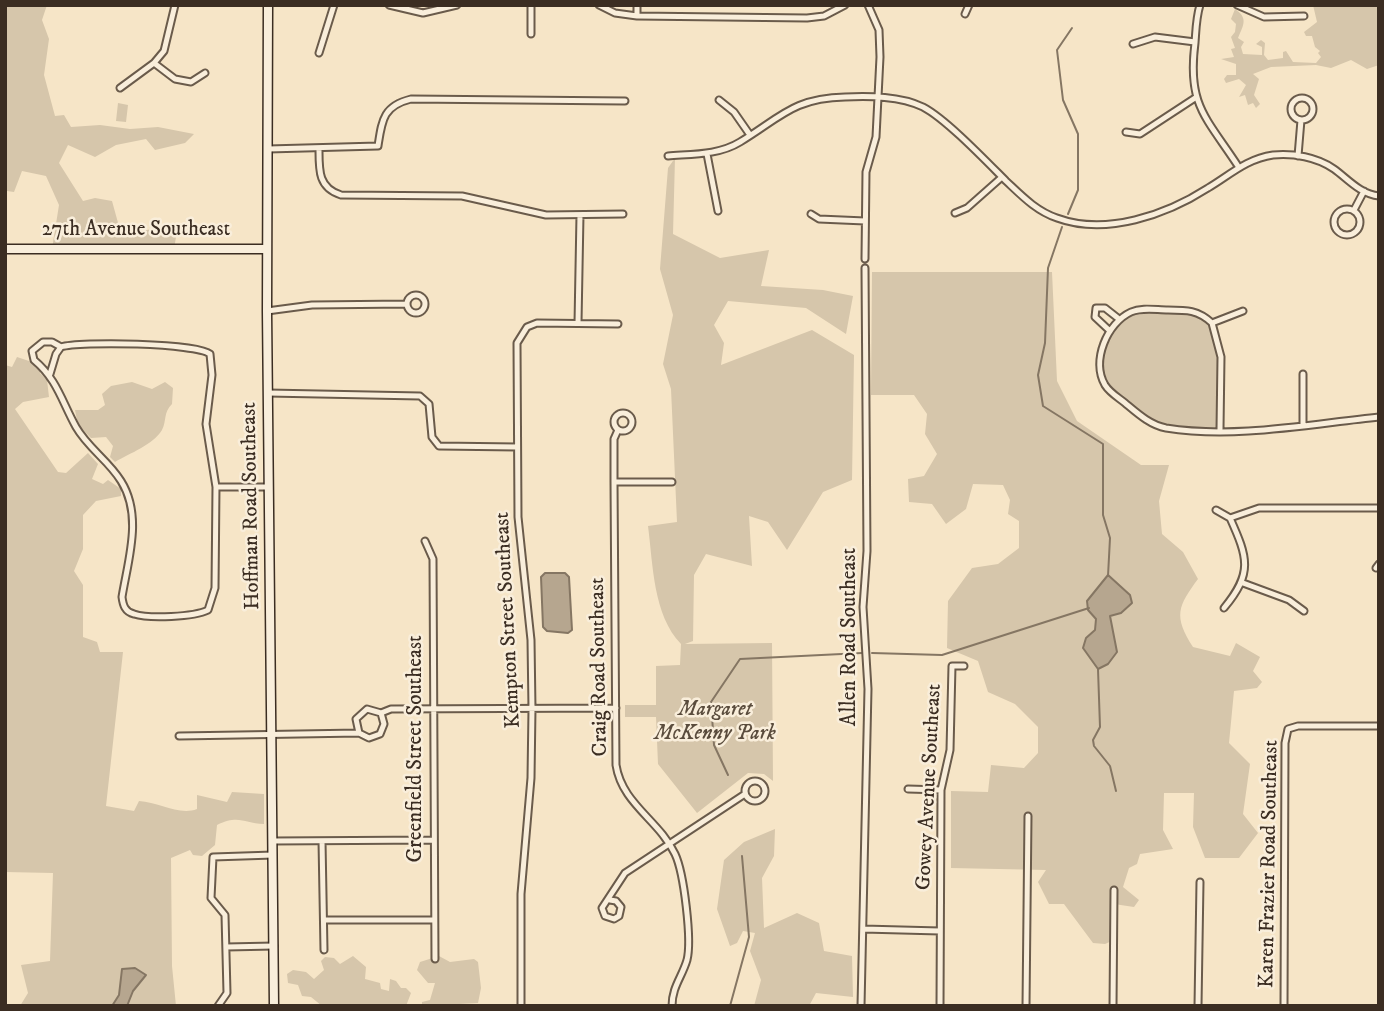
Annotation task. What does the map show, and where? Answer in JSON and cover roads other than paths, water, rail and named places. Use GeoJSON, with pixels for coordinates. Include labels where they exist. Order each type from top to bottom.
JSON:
{"type":"FeatureCollection","features":[{"type":"Feature","properties":{"kind":"street"},"geometry":{"type":"LineString","coordinates":[[120,88],[155,63],[167,41],[174,7],[165,5]]}},
{"type":"Feature","properties":{"kind":"street","name":"Hoffman Road Southeast"},"geometry":{"type":"LineString","coordinates":[[268,5],[268,486],[274,1006]]}},
{"type":"Feature","properties":{"kind":"street"},"geometry":{"type":"LineString","coordinates":[[318,53],[334,5]]}},
{"type":"Feature","properties":{"kind":"street"},"geometry":{"type":"LineString","coordinates":[[392,6],[423,13],[457,5]]}},
{"type":"Feature","properties":{"kind":"street"},"geometry":{"type":"LineString","coordinates":[[531,5],[531,34]]}},
{"type":"Feature","properties":{"kind":"street"},"geometry":{"type":"LineString","coordinates":[[599,5],[615,13],[637,16],[807,18],[824,16],[845,5]]}},
{"type":"Feature","properties":{"kind":"street"},"geometry":{"type":"LineString","coordinates":[[637,5],[637,16]]}},
{"type":"Feature","properties":{"kind":"street"},"geometry":{"type":"LineString","coordinates":[[865,259],[866,172],[876,136],[879,30],[868,5]]}},
{"type":"Feature","properties":{"kind":"street"},"geometry":{"type":"LineString","coordinates":[[965,14],[969,5]]}},
{"type":"Feature","properties":{"kind":"street"},"geometry":{"type":"LineString","coordinates":[[1200,5],[1191,77],[1195,98],[1238,166]]}},
{"type":"Feature","properties":{"kind":"street"},"geometry":{"type":"LineString","coordinates":[[1237,5],[1264,17],[1304,16]]}},
{"type":"Feature","properties":{"kind":"street"},"geometry":{"type":"LineString","coordinates":[[1133,44],[1155,37],[1195,42]]}},
{"type":"Feature","properties":{"kind":"street"},"geometry":{"type":"LineString","coordinates":[[155,63],[175,79],[191,82],[205,74]]}},
{"type":"Feature","properties":{"kind":"street"},"geometry":{"type":"LineString","coordinates":[[668,156],[707,154],[739,143],[782,112],[804,102],[844,97],[878,98],[908,102],[924,108],[1021,196],[1054,218],[1079,222],[1127,223],[1197,195],[1238,166],[1271,155],[1298,156],[1332,168],[1364,191],[1379,196]]}},
{"type":"Feature","properties":{"kind":"street"},"geometry":{"type":"LineString","coordinates":[[1126,132],[1140,134],[1195,98]]}},
{"type":"Feature","properties":{"kind":"street"},"geometry":{"type":"LineString","coordinates":[[268,149],[378,146],[386,110],[411,99],[625,101]]}},
{"type":"Feature","properties":{"kind":"street"},"geometry":{"type":"LineString","coordinates":[[1305,99],[1311,103],[1313,113],[1308,119],[1301,120],[1294,117],[1291,107],[1295,101],[1305,99]]}},
{"type":"Feature","properties":{"kind":"street"},"geometry":{"type":"LineString","coordinates":[[719,100],[734,112],[750,135]]}},
{"type":"Feature","properties":{"kind":"street"},"geometry":{"type":"LineString","coordinates":[[1298,156],[1301,120]]}},
{"type":"Feature","properties":{"kind":"street"},"geometry":{"type":"LineString","coordinates":[[319,148],[322,183],[329,192],[341,195],[463,196],[531,213],[623,214]]}},
{"type":"Feature","properties":{"kind":"street"},"geometry":{"type":"LineString","coordinates":[[707,154],[718,211]]}},
{"type":"Feature","properties":{"kind":"street"},"geometry":{"type":"LineString","coordinates":[[955,213],[967,208],[1002,177]]}},
{"type":"Feature","properties":{"kind":"street"},"geometry":{"type":"LineString","coordinates":[[1354,210],[1364,191]]}},
{"type":"Feature","properties":{"kind":"street"},"geometry":{"type":"LineString","coordinates":[[1341,210],[1354,210],[1361,221],[1358,229],[1351,234],[1342,234],[1334,224],[1335,216],[1341,210]]}},
{"type":"Feature","properties":{"kind":"street"},"geometry":{"type":"LineString","coordinates":[[811,214],[819,219],[865,222]]}},
{"type":"Feature","properties":{"kind":"street"},"geometry":{"type":"LineString","coordinates":[[578,323],[580,215]]}},
{"type":"Feature","properties":{"kind":"street","name":"27th Avenue Southeast"},"geometry":{"type":"LineString","coordinates":[[5,248],[267,249]]}},
{"type":"Feature","properties":{"kind":"street","name":"Allen Road Southeast"},"geometry":{"type":"LineString","coordinates":[[861,1006],[867,689],[863,607],[867,551],[865,268]]}},
{"type":"Feature","properties":{"kind":"street"},"geometry":{"type":"LineString","coordinates":[[267,311],[312,305],[408,304]]}},
{"type":"Feature","properties":{"kind":"street"},"geometry":{"type":"LineString","coordinates":[[1110,331],[1095,317],[1097,307],[1105,308],[1119,319]]}},
{"type":"Feature","properties":{"kind":"street"},"geometry":{"type":"LineString","coordinates":[[1220,429],[1221,357],[1212,323],[1193,310],[1140,310],[1119,319],[1110,331],[1101,361],[1103,381],[1110,391],[1157,425],[1220,429],[1303,426],[1379,417]]}},
{"type":"Feature","properties":{"kind":"street"},"geometry":{"type":"LineString","coordinates":[[1212,323],[1243,311]]}},
{"type":"Feature","properties":{"kind":"street","name":"Kempton Street Southeast"},"geometry":{"type":"LineString","coordinates":[[521,1006],[521,894],[531,778],[532,709],[531,640],[518,517],[516,352],[521,334],[537,323],[618,324]]}},
{"type":"Feature","properties":{"kind":"street"},"geometry":{"type":"LineString","coordinates":[[43,342],[52,342],[61,347],[173,345],[203,348],[210,354],[212,375],[206,424],[216,487],[212,604],[198,615],[132,614],[124,607],[122,597],[133,522],[126,491],[121,480],[77,429],[50,373],[34,360],[32,351],[43,342]]}},
{"type":"Feature","properties":{"kind":"street"},"geometry":{"type":"LineString","coordinates":[[50,373],[61,347]]}},
{"type":"Feature","properties":{"kind":"street"},"geometry":{"type":"LineString","coordinates":[[1303,374],[1303,426]]}},
{"type":"Feature","properties":{"kind":"street"},"geometry":{"type":"LineString","coordinates":[[268,393],[420,396],[429,404],[432,437],[439,446],[517,447]]}},
{"type":"Feature","properties":{"kind":"street","name":"Craig Road Southeast"},"geometry":{"type":"LineString","coordinates":[[618,430],[614,439],[616,765],[621,784],[630,800],[669,843],[683,882],[688,951],[686,964],[676,982],[672,1006]]}},
{"type":"Feature","properties":{"kind":"street"},"geometry":{"type":"LineString","coordinates":[[614,482],[672,482]]}},
{"type":"Feature","properties":{"kind":"street"},"geometry":{"type":"LineString","coordinates":[[216,487],[268,486]]}},
{"type":"Feature","properties":{"kind":"street"},"geometry":{"type":"LineString","coordinates":[[1230,518],[1259,508],[1379,509]]}},
{"type":"Feature","properties":{"kind":"street"},"geometry":{"type":"LineString","coordinates":[[1216,510],[1230,518],[1240,541],[1244,560],[1243,583],[1224,608]]}},
{"type":"Feature","properties":{"kind":"street","name":"Greenfield Street Southeast"},"geometry":{"type":"LineString","coordinates":[[425,541],[433,559],[435,959]]}},
{"type":"Feature","properties":{"kind":"street"},"geometry":{"type":"LineString","coordinates":[[1243,583],[1289,600],[1304,611]]}},
{"type":"Feature","properties":{"kind":"street","name":"Gowey Avenue Southeast"},"geometry":{"type":"LineString","coordinates":[[940,1006],[942,790],[950,750],[952,667],[964,667]]}},
{"type":"Feature","properties":{"kind":"street"},"geometry":{"type":"LineString","coordinates":[[359,733],[355,722],[360,712],[370,708],[381,713],[391,709],[615,708]]}},
{"type":"Feature","properties":{"kind":"street"},"geometry":{"type":"LineString","coordinates":[[179,736],[359,733],[369,738],[380,734],[384,724],[381,713]]}},
{"type":"Feature","properties":{"kind":"street","name":"Karen Frazier Road Southeast"},"geometry":{"type":"LineString","coordinates":[[1284,1006],[1285,743],[1288,729],[1298,726],[1379,726]]}},
{"type":"Feature","properties":{"kind":"street"},"geometry":{"type":"LineString","coordinates":[[908,789],[942,790]]}},
{"type":"Feature","properties":{"kind":"street"},"geometry":{"type":"LineString","coordinates":[[610,900],[615,885],[625,873],[745,794]]}},
{"type":"Feature","properties":{"kind":"street"},"geometry":{"type":"LineString","coordinates":[[1026,1006],[1028,816]]}},
{"type":"Feature","properties":{"kind":"street"},"geometry":{"type":"LineString","coordinates":[[273,841],[434,840]]}},
{"type":"Feature","properties":{"kind":"street"},"geometry":{"type":"LineString","coordinates":[[322,841],[324,950]]}},
{"type":"Feature","properties":{"kind":"street"},"geometry":{"type":"LineString","coordinates":[[218,1006],[227,993],[225,915],[211,898],[213,857],[273,855]]}},
{"type":"Feature","properties":{"kind":"street"},"geometry":{"type":"LineString","coordinates":[[1198,1006],[1200,882]]}},
{"type":"Feature","properties":{"kind":"street"},"geometry":{"type":"LineString","coordinates":[[1113,1006],[1114,890]]}},
{"type":"Feature","properties":{"kind":"street"},"geometry":{"type":"LineString","coordinates":[[324,920],[434,919]]}},
{"type":"Feature","properties":{"kind":"street"},"geometry":{"type":"LineString","coordinates":[[863,929],[940,931]]}},
{"type":"Feature","properties":{"kind":"street"},"geometry":{"type":"LineString","coordinates":[[226,947],[274,946]]}},
{"type":"Feature","properties":{"kind":"waterway"},"geometry":{"type":"LineString","coordinates":[[1068,214],[1078,190],[1078,134],[1063,100],[1057,50],[1072,28]]}},
{"type":"Feature","properties":{"kind":"waterway"},"geometry":{"type":"LineString","coordinates":[[1062,227],[1048,268],[1045,343],[1038,375],[1043,406],[1103,444],[1103,515],[1110,538],[1108,576]]}},
{"type":"Feature","properties":{"kind":"waterway"},"geometry":{"type":"LineString","coordinates":[[872,653],[942,655],[1089,608]]}},
{"type":"Feature","properties":{"kind":"waterway"},"geometry":{"type":"LineString","coordinates":[[728,775],[714,745],[711,702],[740,659],[862,653]]}},
{"type":"Feature","properties":{"kind":"waterway"},"geometry":{"type":"LineString","coordinates":[[1098,669],[1100,727],[1093,740],[1094,746],[1110,766],[1116,791]]}},
{"type":"Feature","properties":{"kind":"waterway"},"geometry":{"type":"LineString","coordinates":[[730,1006],[749,937],[742,856]]}},
{"type":"Feature","properties":{"kind":"park label","name":"Margaret McKenny Park"},"geometry":{"type":"Point","coordinates":[715,723]}}]}
